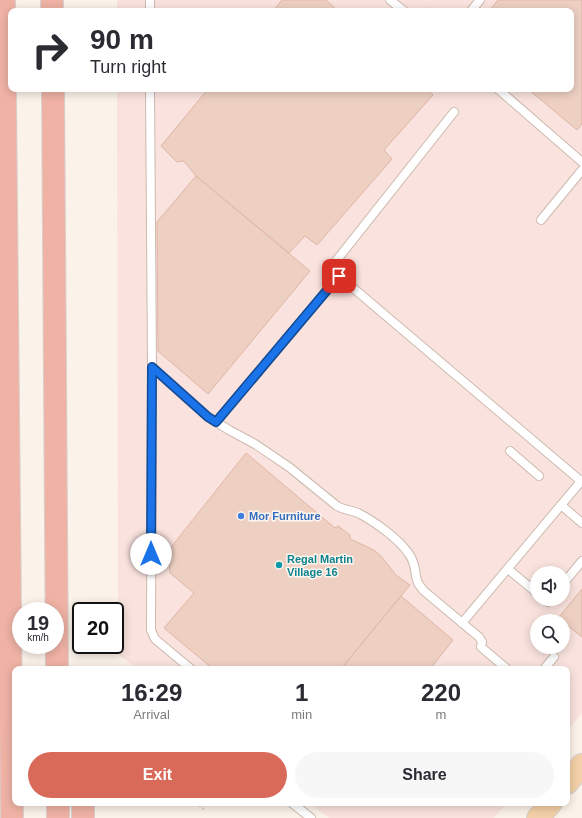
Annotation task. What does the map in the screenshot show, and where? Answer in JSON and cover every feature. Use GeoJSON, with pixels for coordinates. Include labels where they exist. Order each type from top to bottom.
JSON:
{"type":"FeatureCollection","features":[{"type":"Feature","properties":{"kind":"highway"},"geometry":{"type":"LineString","coordinates":[[4,0],[12,818]]}},
{"type":"Feature","properties":{"kind":"highway"},"geometry":{"type":"LineString","coordinates":[[52,92],[57,602]]}},
{"type":"Feature","properties":{"kind":"highway"},"geometry":{"type":"LineString","coordinates":[[64,650],[71,666]]}},
{"type":"Feature","properties":{"kind":"highway"},"geometry":{"type":"LineString","coordinates":[[57,654],[57,666]]}},
{"type":"Feature","properties":{"kind":"highway"},"geometry":{"type":"LineString","coordinates":[[58,806],[58,818]]}},
{"type":"Feature","properties":{"kind":"highway"},"geometry":{"type":"LineString","coordinates":[[82,806],[83,818]]}},
{"type":"Feature","properties":{"kind":"main road"},"geometry":{"type":"LineString","coordinates":[[570,779],[582,765]]}},
{"type":"Feature","properties":{"kind":"main road"},"geometry":{"type":"LineString","coordinates":[[538,818],[548,806]]}},
{"type":"Feature","properties":{"kind":"lane"},"geometry":{"type":"LineString","coordinates":[[390,0],[400,8]]}},
{"type":"Feature","properties":{"kind":"lane"},"geometry":{"type":"LineString","coordinates":[[473,8],[480,0]]}},
{"type":"Feature","properties":{"kind":"lane"},"geometry":{"type":"LineString","coordinates":[[150,92],[152,367],[151,630],[155,639],[187,666]]}},
{"type":"Feature","properties":{"kind":"lane"},"geometry":{"type":"LineString","coordinates":[[501,92],[582,162]]}},
{"type":"Feature","properties":{"kind":"lane"},"geometry":{"type":"LineString","coordinates":[[454,112],[336,261],[334,266],[335,271],[339,276],[582,481],[462,623]]}},
{"type":"Feature","properties":{"kind":"lane"},"geometry":{"type":"LineString","coordinates":[[541,220],[582,170]]}},
{"type":"Feature","properties":{"kind":"lane"},"geometry":{"type":"LineString","coordinates":[[216,422],[339,276]]}},
{"type":"Feature","properties":{"kind":"lane"},"geometry":{"type":"LineString","coordinates":[[152,367],[208,417],[255,444],[289,466],[343,510],[356,512],[374,522],[400,543],[409,554],[414,564],[418,583],[424,591],[479,637],[482,642],[481,647],[503,666]]}},
{"type":"Feature","properties":{"kind":"lane"},"geometry":{"type":"LineString","coordinates":[[510,451],[540,476]]}},
{"type":"Feature","properties":{"kind":"lane"},"geometry":{"type":"LineString","coordinates":[[561,505],[582,523]]}},
{"type":"Feature","properties":{"kind":"lane"},"geometry":{"type":"LineString","coordinates":[[570,576],[582,561]]}},
{"type":"Feature","properties":{"kind":"lane"},"geometry":{"type":"LineString","coordinates":[[508,569],[530,587]]}},
{"type":"Feature","properties":{"kind":"lane"},"geometry":{"type":"LineString","coordinates":[[547,666],[554,658]]}},
{"type":"Feature","properties":{"kind":"lane"},"geometry":{"type":"LineString","coordinates":[[296,806],[311,818]]}},
{"type":"Feature","properties":{"kind":"path"},"geometry":{"type":"LineString","coordinates":[[200,806],[206,811]]}},
{"type":"Feature","properties":{"kind":"shaded area"},"geometry":{"type":"Polygon","coordinates":[[[117,0],[582,0],[582,713],[570,727],[570,666],[133,666],[118,654],[124,654],[124,602],[118,602],[117,92],[574,92],[574,8],[117,8],[117,0]]]}},
{"type":"Feature","properties":{"kind":"shaded area"},"geometry":{"type":"Polygon","coordinates":[[[313,806],[504,806],[494,818],[329,818],[313,806]]]}},
{"type":"Feature","properties":{"kind":"building"},"geometry":{"type":"Polygon","coordinates":[[[282,0],[326,0],[335,8],[275,8],[282,0]]]}},
{"type":"Feature","properties":{"kind":"building"},"geometry":{"type":"Polygon","coordinates":[[[498,0],[582,0],[582,124],[577,130],[532,92],[574,92],[574,8],[491,8],[498,0]]]}},
{"type":"Feature","properties":{"kind":"building"},"geometry":{"type":"Polygon","coordinates":[[[206,92],[430,92],[433,95],[384,150],[392,159],[317,245],[305,236],[289,253],[196,176],[184,161],[177,162],[161,146],[206,92]]]}},
{"type":"Feature","properties":{"kind":"building"},"geometry":{"type":"Polygon","coordinates":[[[196,176],[310,271],[208,394],[158,351],[157,222],[196,176]]]}},
{"type":"Feature","properties":{"kind":"building","name":"Regal Martin Village 16"},"geometry":{"type":"Polygon","coordinates":[[[246,453],[335,528],[338,526],[350,535],[350,539],[374,550],[381,556],[397,576],[410,585],[343,666],[209,666],[164,628],[194,593],[170,573],[168,551],[246,453]]]}},
{"type":"Feature","properties":{"kind":"building"},"geometry":{"type":"Polygon","coordinates":[[[582,589],[582,637],[570,628],[570,614],[561,614],[568,606],[570,606],[570,604],[582,589]]]}},
{"type":"Feature","properties":{"kind":"building"},"geometry":{"type":"Polygon","coordinates":[[[401,596],[453,640],[432,666],[343,666],[401,596]]]}},
{"type":"Feature","properties":{"kind":"place","name":"Mor Furniture"},"geometry":{"type":"Point","coordinates":[241,516]}},
{"type":"Feature","properties":{"kind":"place","name":"Regal Martin Village 16"},"geometry":{"type":"Point","coordinates":[279,565]}},
{"type":"Feature","properties":{"kind":"route"},"geometry":{"type":"LineString","coordinates":[[151,554],[152,367],[208,417],[216,422],[339,276]]}}]}
